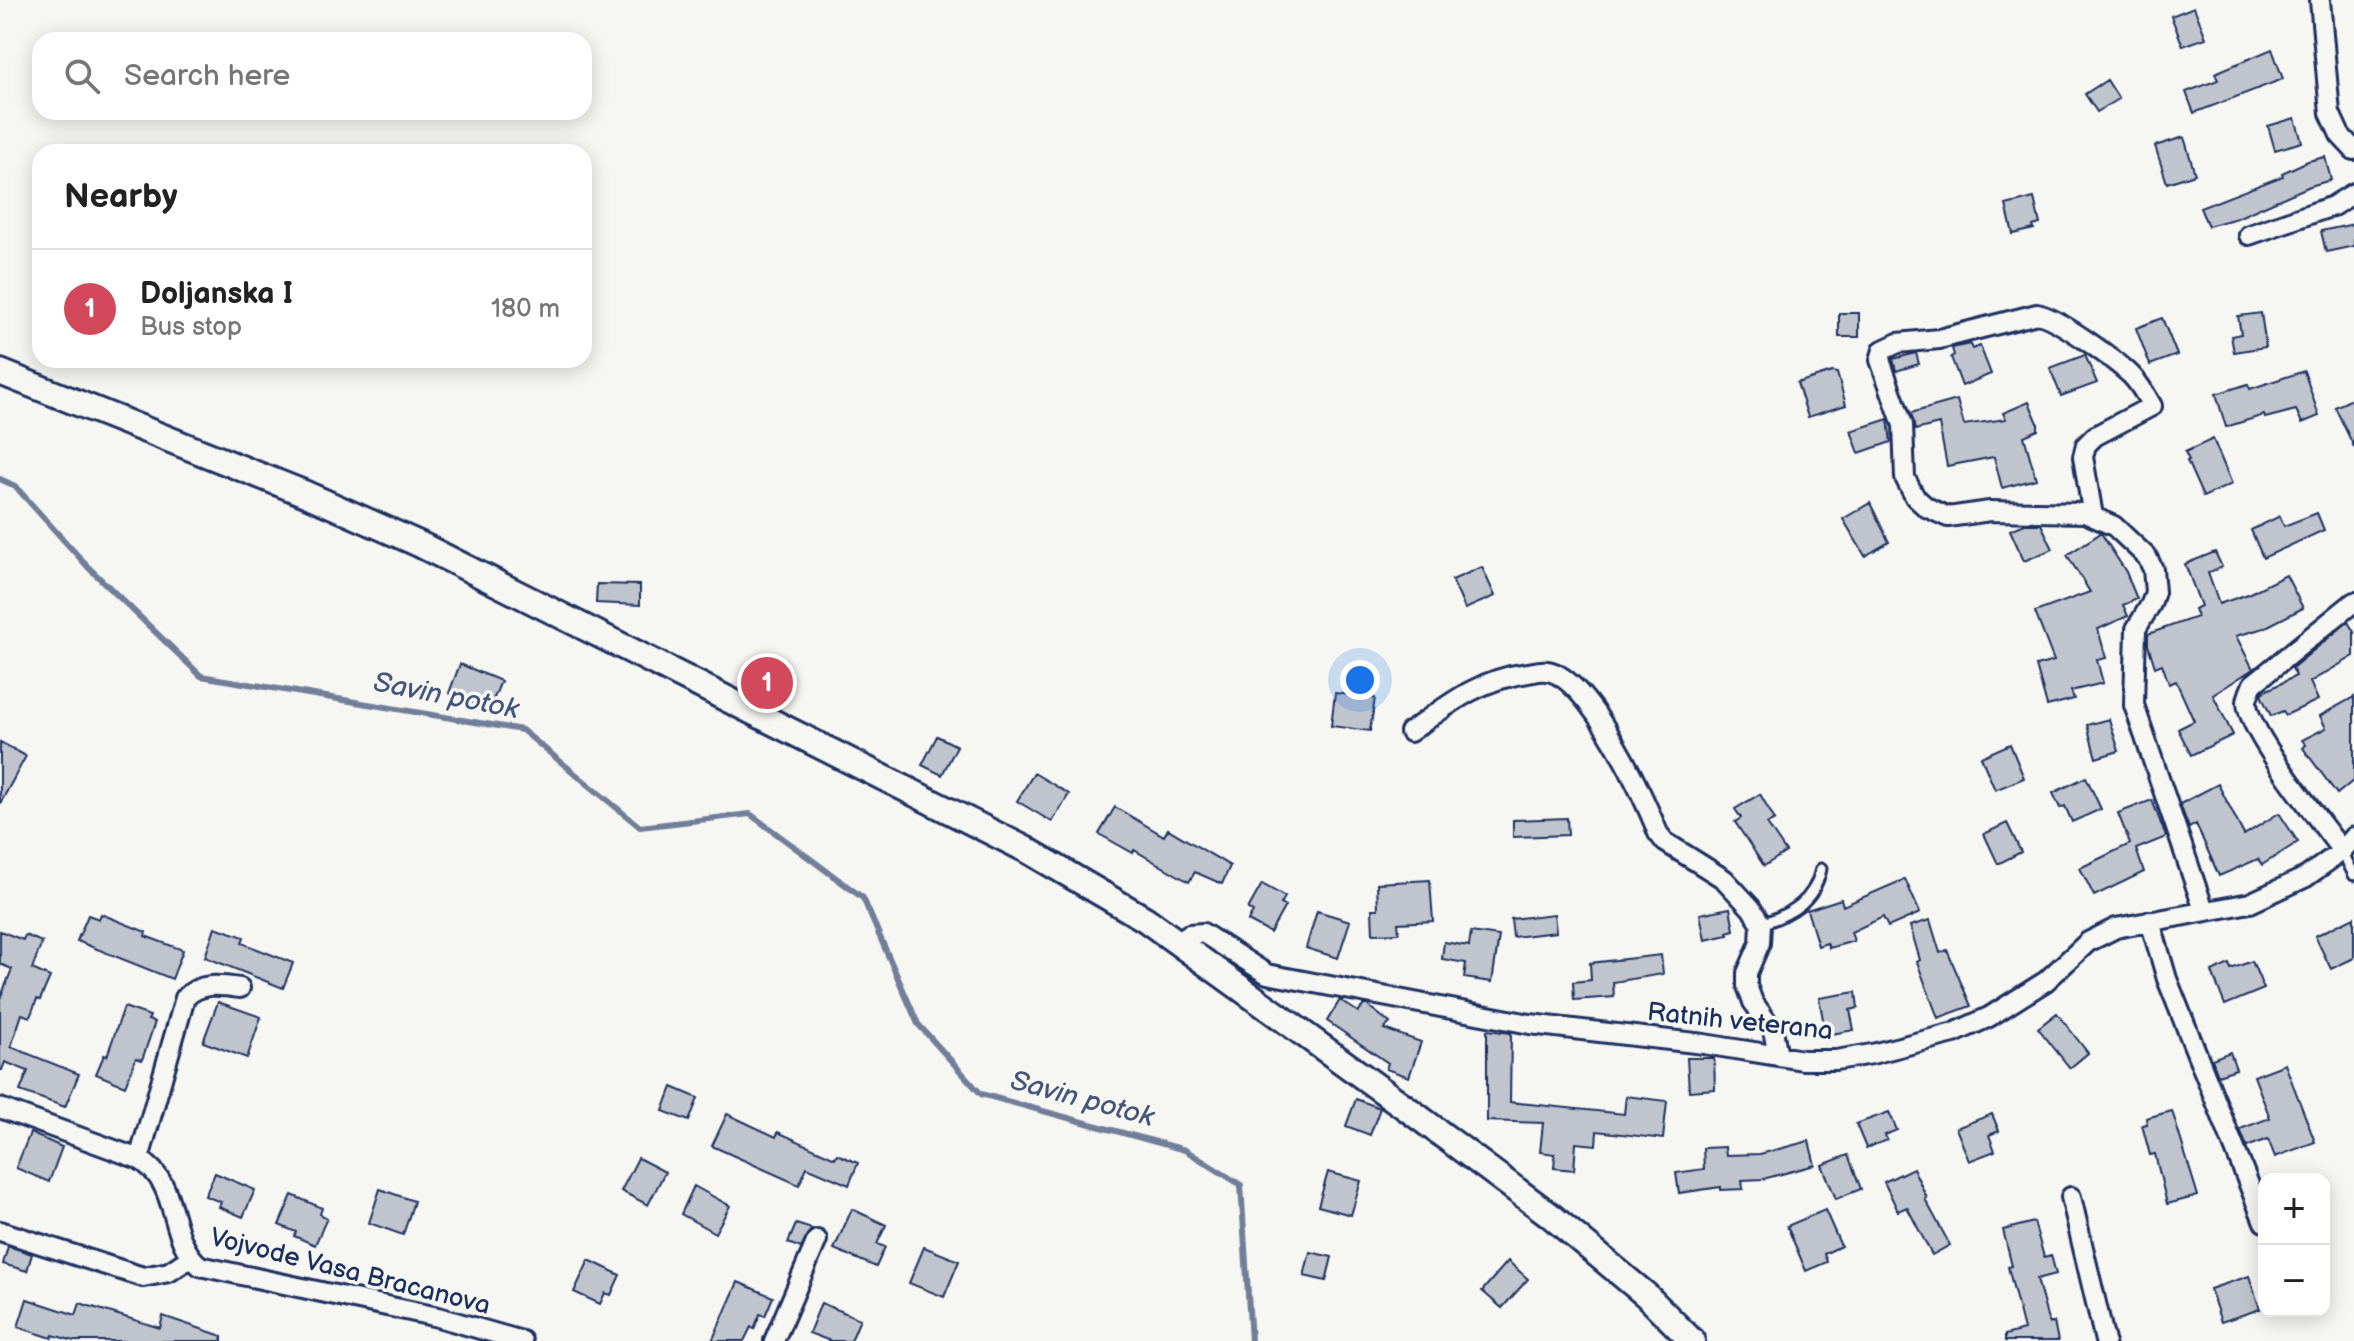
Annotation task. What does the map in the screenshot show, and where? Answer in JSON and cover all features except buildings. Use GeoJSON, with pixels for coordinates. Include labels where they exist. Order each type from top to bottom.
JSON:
{"type":"FeatureCollection","features":[{"type":"Feature","properties":{"kind":"street"},"geometry":{"type":"LineString","coordinates":[[2320,0],[2330,113],[2340,135],[2354,150]]}},
{"type":"Feature","properties":{"kind":"street"},"geometry":{"type":"LineString","coordinates":[[2249,235],[2333,206],[2354,193]]}},
{"type":"Feature","properties":{"kind":"street"},"geometry":{"type":"LineString","coordinates":[[2093,516],[2083,457],[2086,445],[2095,436],[2152,406],[2132,376],[2110,358],[2050,317],[2037,314],[1939,339],[1898,343],[1883,350],[1880,360],[1903,425],[1905,478],[1915,497],[1926,507],[1948,517],[1990,511],[2085,513],[2127,536],[2147,557],[2153,569],[2155,592],[2136,629],[2134,705],[2204,910]]}},
{"type":"Feature","properties":{"kind":"street"},"geometry":{"type":"LineString","coordinates":[[0,372],[306,494],[419,544],[1027,850],[1145,919],[1550,1215],[1646,1295],[1692,1341]]}},
{"type":"Feature","properties":{"kind":"street"},"geometry":{"type":"LineString","coordinates":[[2348,844],[2268,747],[2253,722],[2247,702],[2253,684],[2354,602]]}},
{"type":"Feature","properties":{"kind":"street"},"geometry":{"type":"LineString","coordinates":[[1410,732],[1467,691],[1508,675],[1546,671],[1561,676],[1584,701],[1632,770],[1658,833],[1665,842],[1724,879],[1751,908],[1761,924],[1760,943],[1747,973],[1747,986],[1753,1002],[1773,1030],[1778,1056]]}},
{"type":"Feature","properties":{"kind":"street","name":"Ratnih veterana"},"geometry":{"type":"LineString","coordinates":[[1179,943],[1189,934],[1203,933],[1267,974],[1530,1024],[1704,1044],[1778,1056],[1836,1060],[1954,1033],[2021,998],[2046,981],[2099,934],[2150,921],[2250,903],[2306,877],[2348,844]]}},
{"type":"Feature","properties":{"kind":"street"},"geometry":{"type":"LineString","coordinates":[[2150,921],[2167,979],[2258,1207]]}},
{"type":"Feature","properties":{"kind":"street"},"geometry":{"type":"LineString","coordinates":[[139,1159],[185,998],[190,992],[216,984],[240,988]]}},
{"type":"Feature","properties":{"kind":"street","name":"Vojvode Vasa Bracanova"},"geometry":{"type":"LineString","coordinates":[[0,1108],[152,1166],[161,1177],[190,1258],[200,1266],[438,1317],[484,1336],[522,1341]]}},
{"type":"Feature","properties":{"kind":"street"},"geometry":{"type":"LineString","coordinates":[[2071,1197],[2105,1341]]}},
{"type":"Feature","properties":{"kind":"street"},"geometry":{"type":"LineString","coordinates":[[0,1231],[143,1277],[169,1272],[190,1258]]}},
{"type":"Feature","properties":{"kind":"street"},"geometry":{"type":"LineString","coordinates":[[774,1341],[817,1240]]}},
{"type":"Feature","properties":{"kind":"lane"},"geometry":{"type":"LineString","coordinates":[[2348,844],[2354,875]]}},
{"type":"Feature","properties":{"kind":"lane"},"geometry":{"type":"LineString","coordinates":[[1761,924],[1805,902],[1818,883],[1821,869]]}},
{"type":"Feature","properties":{"kind":"waterway","name":"Savin potok"},"geometry":{"type":"LineString","coordinates":[[0,479],[15,486],[88,567],[201,676],[522,730],[640,827],[750,814],[863,898],[918,1024],[981,1094],[1185,1150],[1241,1185],[1251,1341]]}},
{"type":"Feature","properties":{"kind":"place","name":"Doljanska I"},"geometry":{"type":"Point","coordinates":[767,683]}}]}
